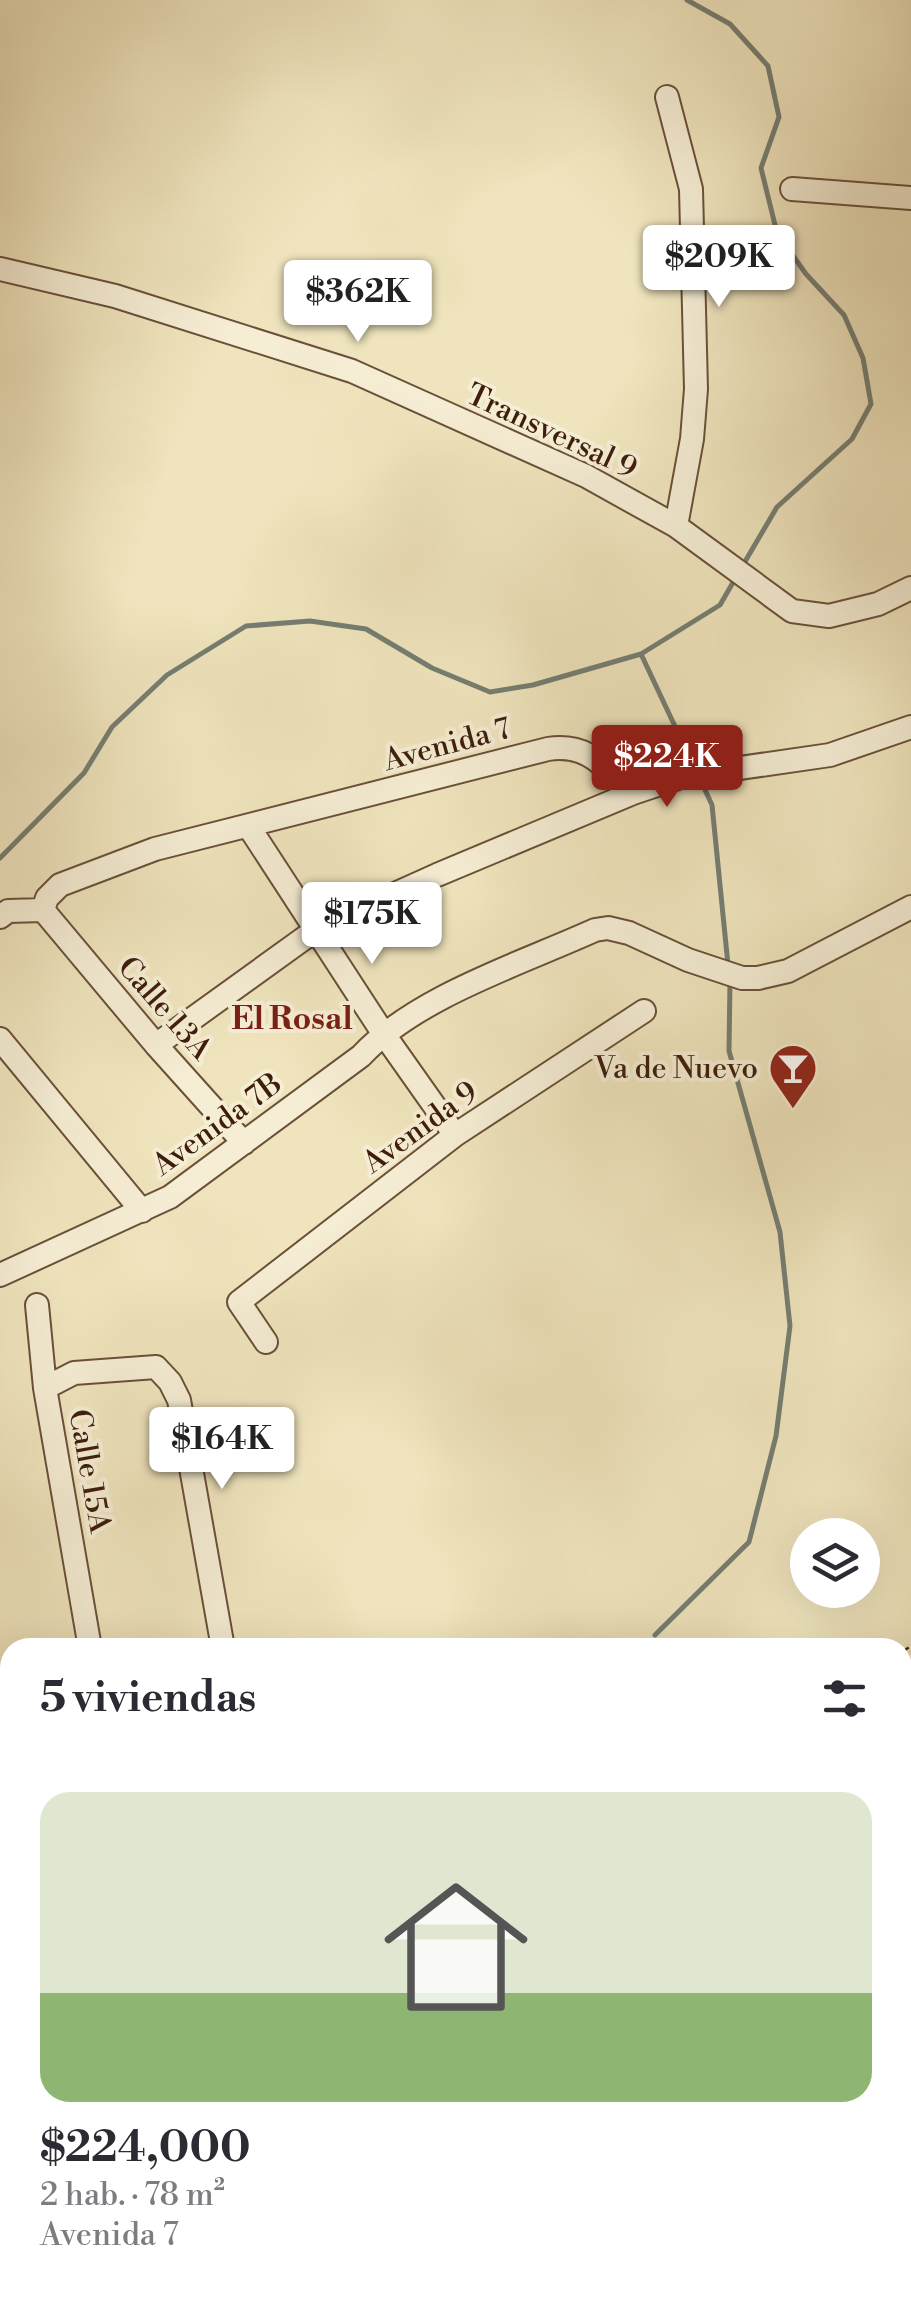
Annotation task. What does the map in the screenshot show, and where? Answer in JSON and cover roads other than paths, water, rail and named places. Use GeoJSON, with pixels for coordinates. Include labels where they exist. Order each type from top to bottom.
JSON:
{"type":"FeatureCollection","features":[{"type":"Feature","properties":{"kind":"street"},"geometry":{"type":"LineString","coordinates":[[666,96],[690,188],[696,389],[692,439],[676,526]]}},
{"type":"Feature","properties":{"kind":"street"},"geometry":{"type":"LineString","coordinates":[[792,189],[911,198]]}},
{"type":"Feature","properties":{"kind":"street","name":"Transversal 9"},"geometry":{"type":"LineString","coordinates":[[0,269],[115,296],[352,371],[586,476],[676,526],[792,611],[829,616],[878,604],[911,588]]}},
{"type":"Feature","properties":{"kind":"street"},"geometry":{"type":"LineString","coordinates":[[156,1045],[317,929],[437,875],[684,776],[830,755],[911,727]]}},
{"type":"Feature","properties":{"kind":"street","name":"Avenida 7"},"geometry":{"type":"LineString","coordinates":[[43,910],[47,898],[60,885],[155,849],[548,748],[568,746],[588,752],[633,794]]}},
{"type":"Feature","properties":{"kind":"street"},"geometry":{"type":"LineString","coordinates":[[250,826],[383,1033],[454,1135]]}},
{"type":"Feature","properties":{"kind":"street","name":"Avenida 7B"},"geometry":{"type":"LineString","coordinates":[[0,1274],[170,1198],[361,1056],[383,1033],[412,1012],[595,930],[608,928],[629,933],[688,960],[742,978],[758,978],[788,970],[911,906]]}},
{"type":"Feature","properties":{"kind":"street"},"geometry":{"type":"LineString","coordinates":[[0,916],[43,910]]}},
{"type":"Feature","properties":{"kind":"street","name":"Calle 13A"},"geometry":{"type":"LineString","coordinates":[[43,910],[244,1143]]}},
{"type":"Feature","properties":{"kind":"street","name":"Avenida 9"},"geometry":{"type":"LineString","coordinates":[[266,1342],[239,1302],[454,1135],[644,1011]]}},
{"type":"Feature","properties":{"kind":"street"},"geometry":{"type":"LineString","coordinates":[[0,1040],[142,1210]]}},
{"type":"Feature","properties":{"kind":"street","name":"Calle 15A"},"geometry":{"type":"LineString","coordinates":[[37,1305],[45,1388],[88,1638]]}},
{"type":"Feature","properties":{"kind":"street"},"geometry":{"type":"LineString","coordinates":[[45,1388],[74,1373],[156,1368],[170,1382],[179,1400],[220,1638]]}},
{"type":"Feature","properties":{"kind":"waterway"},"geometry":{"type":"LineString","coordinates":[[687,0],[730,24],[768,66],[779,117],[761,168],[777,233],[806,274],[844,315],[863,358],[871,404],[852,439],[777,507],[743,565]]}},
{"type":"Feature","properties":{"kind":"waterway"},"geometry":{"type":"LineString","coordinates":[[0,858],[84,773],[112,727],[167,675],[246,626],[310,621],[366,629],[432,668],[490,692],[533,685],[641,654],[720,605],[735,579]]}},
{"type":"Feature","properties":{"kind":"waterway"},"geometry":{"type":"LineString","coordinates":[[641,654],[695,769]]}},
{"type":"Feature","properties":{"kind":"waterway"},"geometry":{"type":"LineString","coordinates":[[700,779],[712,805],[728,965]]}},
{"type":"Feature","properties":{"kind":"waterway"},"geometry":{"type":"LineString","coordinates":[[655,1635],[749,1542],[776,1436],[790,1326],[780,1232],[729,1051],[730,981]]}},
{"type":"Feature","properties":{"kind":"place","name":"Va de Nuevo"},"geometry":{"type":"Point","coordinates":[793,1110]}},
{"type":"Feature","properties":{"kind":"district","name":"El Rosal"},"geometry":{"type":"Point","coordinates":[292,1018]}}]}
